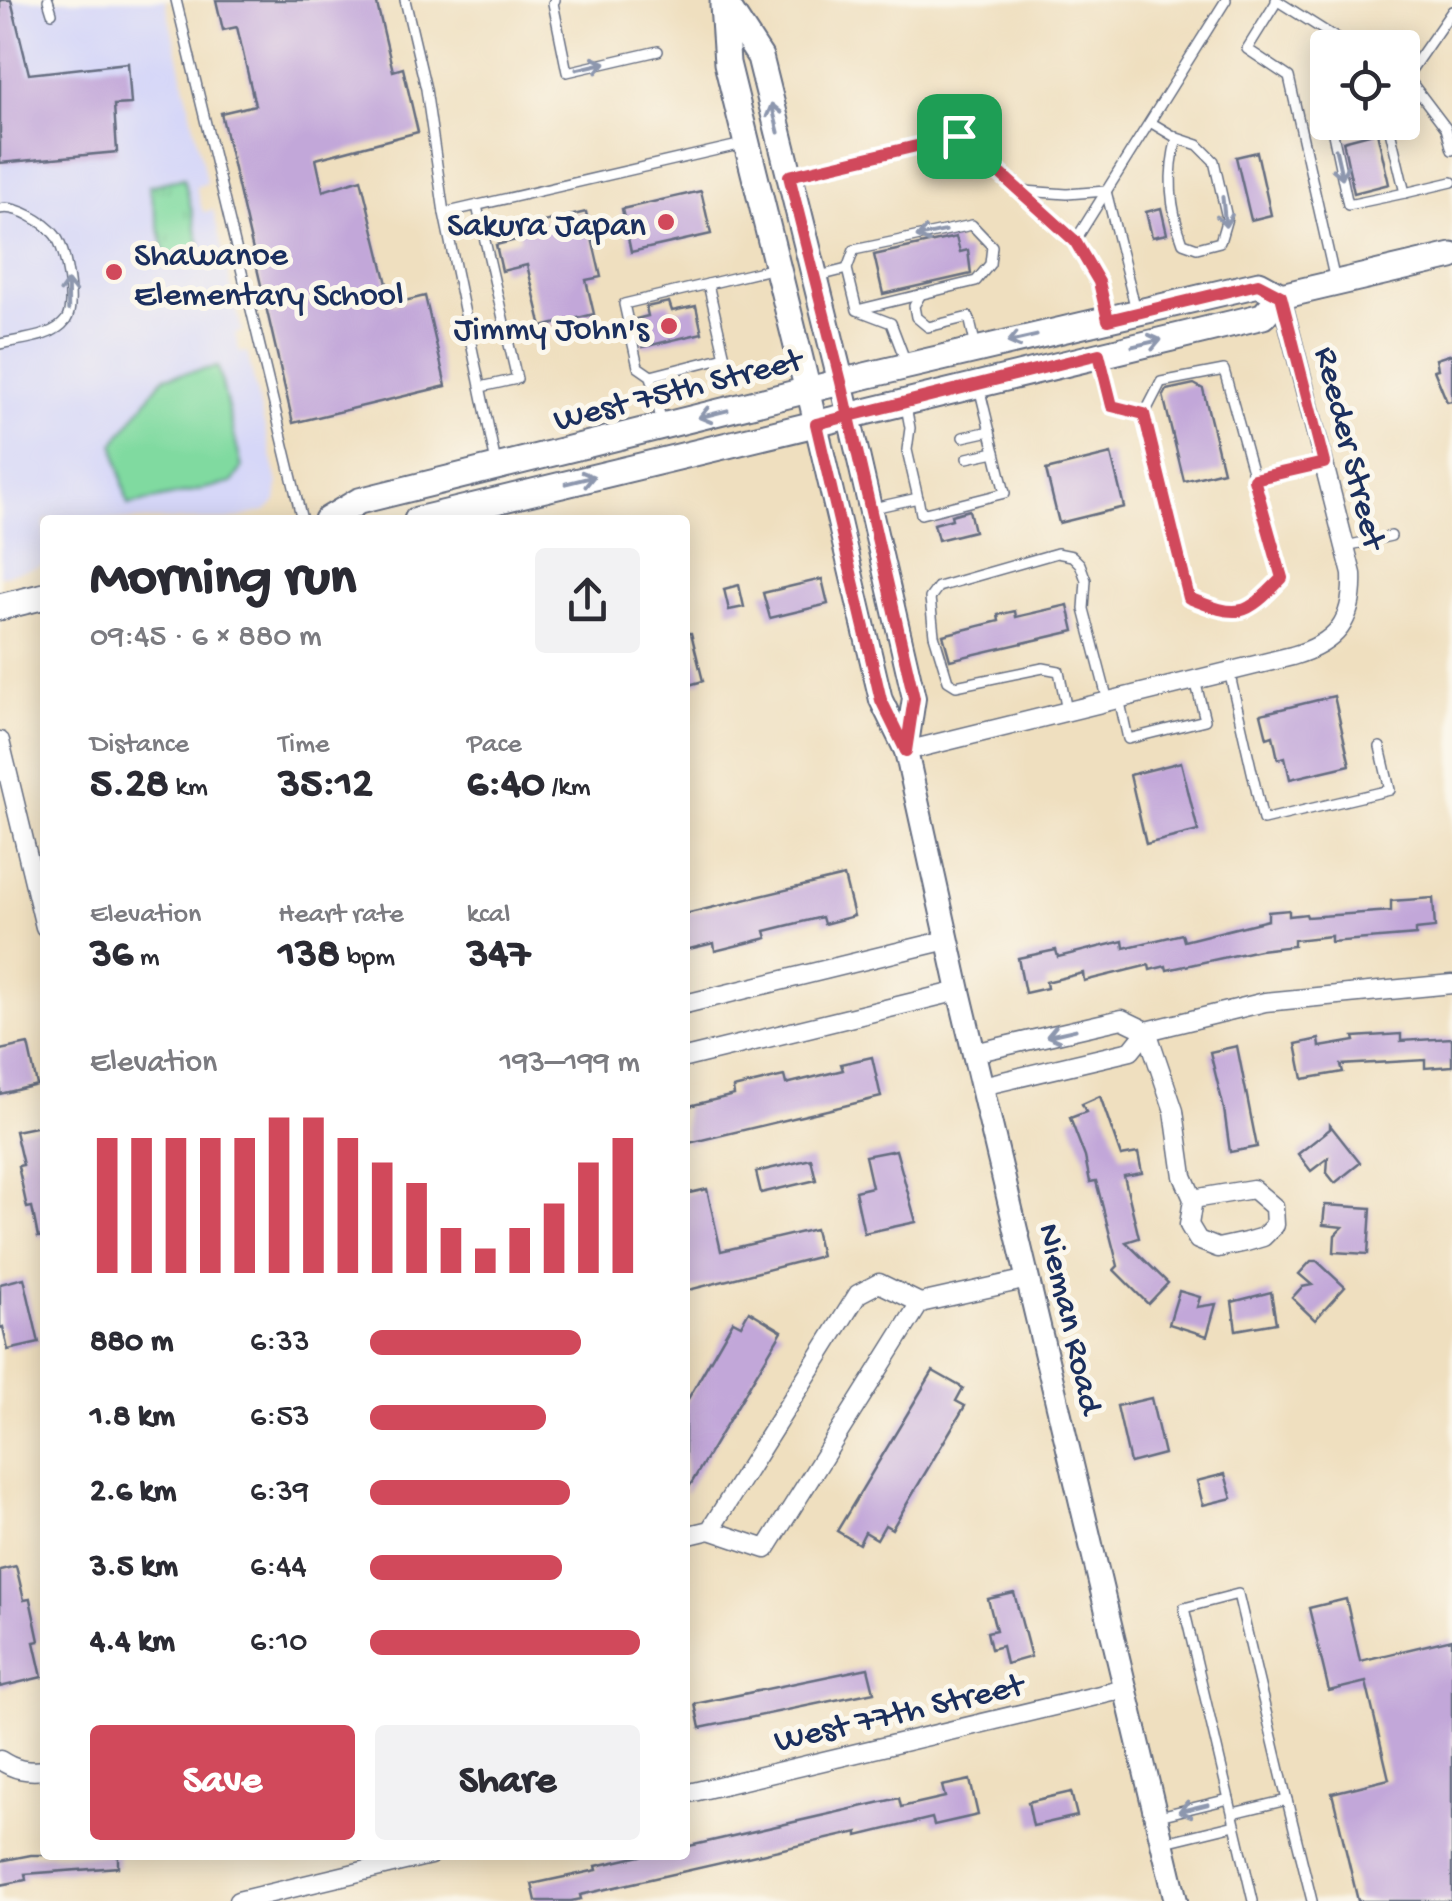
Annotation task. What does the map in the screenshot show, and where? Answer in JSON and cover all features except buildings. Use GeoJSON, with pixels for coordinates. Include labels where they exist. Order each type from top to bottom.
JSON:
{"type":"FeatureCollection","features":[{"type":"Feature","properties":{"kind":"main road","name":"Nieman Road"},"geometry":{"type":"LineString","coordinates":[[723,0],[727,63],[808,391]]}},
{"type":"Feature","properties":{"kind":"main road","name":"Nieman Road"},"geometry":{"type":"LineString","coordinates":[[723,0],[760,57],[841,382]]}},
{"type":"Feature","properties":{"kind":"main road","name":"West 75th Street"},"geometry":{"type":"LineString","coordinates":[[438,515],[1263,316],[1281,296],[1452,256]]}},
{"type":"Feature","properties":{"kind":"main road","name":"West 75th Street"},"geometry":{"type":"LineString","coordinates":[[335,515],[359,501],[908,365],[1258,284],[1281,296]]}},
{"type":"Feature","properties":{"kind":"main road"},"geometry":{"type":"LineString","coordinates":[[0,606],[40,597]]}},
{"type":"Feature","properties":{"kind":"street","name":"Reeder Street"},"geometry":{"type":"LineString","coordinates":[[1229,672],[1315,649],[1333,637],[1348,614],[1353,596],[1346,546],[1281,296]]}},
{"type":"Feature","properties":{"kind":"street","name":"Nieman Road"},"geometry":{"type":"LineString","coordinates":[[841,382],[914,698],[906,751]]}},
{"type":"Feature","properties":{"kind":"street","name":"Nieman Road"},"geometry":{"type":"LineString","coordinates":[[808,391],[881,700],[906,751],[947,940],[1176,1901]]}},
{"type":"Feature","properties":{"kind":"street"},"geometry":{"type":"LineString","coordinates":[[906,751],[1229,672]]}},
{"type":"Feature","properties":{"kind":"street"},"geometry":{"type":"LineString","coordinates":[[0,741],[40,906]]}},
{"type":"Feature","properties":{"kind":"street"},"geometry":{"type":"LineString","coordinates":[[690,1003],[947,940]]}},
{"type":"Feature","properties":{"kind":"street"},"geometry":{"type":"LineString","coordinates":[[982,1086],[1130,1050],[1147,1031],[1265,1002],[1452,984]]}},
{"type":"Feature","properties":{"kind":"street"},"geometry":{"type":"LineString","coordinates":[[690,1057],[959,991]]}},
{"type":"Feature","properties":{"kind":"street"},"geometry":{"type":"LineString","coordinates":[[974,1053],[1122,1019],[1147,1031],[1174,1112],[1184,1176],[1193,1198],[1189,1225],[1198,1240],[1218,1248],[1263,1237],[1275,1225],[1274,1206],[1252,1189],[1193,1198]]}},
{"type":"Feature","properties":{"kind":"street"},"geometry":{"type":"LineString","coordinates":[[710,1530],[858,1294],[880,1283],[920,1302],[1028,1279]]}},
{"type":"Feature","properties":{"kind":"street"},"geometry":{"type":"LineString","coordinates":[[690,1535],[710,1530],[766,1549],[920,1302]]}},
{"type":"Feature","properties":{"kind":"street","name":"West 77th Street"},"geometry":{"type":"LineString","coordinates":[[690,1793],[1125,1689]]}},
{"type":"Feature","properties":{"kind":"street"},"geometry":{"type":"LineString","coordinates":[[0,1760],[12,1768],[40,1771]]}},
{"type":"Feature","properties":{"kind":"street"},"geometry":{"type":"LineString","coordinates":[[238,1901],[409,1860]]}},
{"type":"Feature","properties":{"kind":"lane"},"geometry":{"type":"LineString","coordinates":[[48,0],[52,14]]}},
{"type":"Feature","properties":{"kind":"lane"},"geometry":{"type":"LineString","coordinates":[[176,0],[301,515]]}},
{"type":"Feature","properties":{"kind":"lane"},"geometry":{"type":"LineString","coordinates":[[405,0],[426,89],[444,214],[497,467]]}},
{"type":"Feature","properties":{"kind":"lane"},"geometry":{"type":"LineString","coordinates":[[555,0],[567,72],[658,51]]}},
{"type":"Feature","properties":{"kind":"lane"},"geometry":{"type":"LineString","coordinates":[[1075,241],[1226,0]]}},
{"type":"Feature","properties":{"kind":"lane"},"geometry":{"type":"LineString","coordinates":[[1324,30],[1276,0],[1246,49],[1288,77],[1336,284]]}},
{"type":"Feature","properties":{"kind":"lane"},"geometry":{"type":"LineString","coordinates":[[1420,57],[1452,12]]}},
{"type":"Feature","properties":{"kind":"lane"},"geometry":{"type":"LineString","coordinates":[[1420,98],[1446,128],[1452,150]]}},
{"type":"Feature","properties":{"kind":"lane"},"geometry":{"type":"LineString","coordinates":[[1150,122],[1198,145],[1214,162],[1227,218],[1220,242],[1196,248],[1184,244],[1176,226],[1169,165],[1177,138]]}},
{"type":"Feature","properties":{"kind":"lane"},"geometry":{"type":"LineString","coordinates":[[789,176],[959,136],[1075,241],[1099,282],[1108,320]]}},
{"type":"Feature","properties":{"kind":"lane"},"geometry":{"type":"LineString","coordinates":[[1333,140],[1348,205],[1452,182]]}},
{"type":"Feature","properties":{"kind":"lane"},"geometry":{"type":"LineString","coordinates":[[1393,140],[1406,192]]}},
{"type":"Feature","properties":{"kind":"lane"},"geometry":{"type":"LineString","coordinates":[[444,214],[747,143]]}},
{"type":"Feature","properties":{"kind":"lane"},"geometry":{"type":"LineString","coordinates":[[1022,190],[1067,194],[1106,191]]}},
{"type":"Feature","properties":{"kind":"lane"},"geometry":{"type":"LineString","coordinates":[[1106,191],[1136,313]]}},
{"type":"Feature","properties":{"kind":"lane"},"geometry":{"type":"LineString","coordinates":[[0,208],[8,206],[35,219],[56,236],[72,294],[67,318],[52,332],[0,344]]}},
{"type":"Feature","properties":{"kind":"lane"},"geometry":{"type":"LineString","coordinates":[[477,206],[517,379],[480,387]]}},
{"type":"Feature","properties":{"kind":"lane"},"geometry":{"type":"LineString","coordinates":[[972,224],[992,246],[990,264],[976,281],[856,310],[846,269],[854,250],[972,224]]}},
{"type":"Feature","properties":{"kind":"lane"},"geometry":{"type":"LineString","coordinates":[[663,427],[651,376],[638,368],[624,304],[778,267]]}},
{"type":"Feature","properties":{"kind":"lane"},"geometry":{"type":"LineString","coordinates":[[814,277],[846,269]]}},
{"type":"Feature","properties":{"kind":"lane"},"geometry":{"type":"LineString","coordinates":[[651,376],[725,357],[708,284]]}},
{"type":"Feature","properties":{"kind":"lane"},"geometry":{"type":"LineString","coordinates":[[922,294],[914,306],[916,317],[928,327],[969,317],[977,350]]}},
{"type":"Feature","properties":{"kind":"lane"},"geometry":{"type":"LineString","coordinates":[[856,310],[891,322],[908,365]]}},
{"type":"Feature","properties":{"kind":"lane"},"geometry":{"type":"LineString","coordinates":[[1099,354],[1112,406],[1144,414]]}},
{"type":"Feature","properties":{"kind":"lane"},"geometry":{"type":"LineString","coordinates":[[1224,370],[1282,578],[1255,606],[1227,613],[1189,598],[1144,414],[1161,382],[1224,370]]}},
{"type":"Feature","properties":{"kind":"lane"},"geometry":{"type":"LineString","coordinates":[[905,402],[910,428],[908,450],[921,514],[1005,493],[978,384]]}},
{"type":"Feature","properties":{"kind":"lane"},"geometry":{"type":"LineString","coordinates":[[963,437],[990,431]]}},
{"type":"Feature","properties":{"kind":"lane"},"geometry":{"type":"LineString","coordinates":[[908,450],[922,447]]}},
{"type":"Feature","properties":{"kind":"lane"},"geometry":{"type":"LineString","coordinates":[[968,458],[995,452]]}},
{"type":"Feature","properties":{"kind":"lane"},"geometry":{"type":"LineString","coordinates":[[1254,479],[1324,463]]}},
{"type":"Feature","properties":{"kind":"lane"},"geometry":{"type":"LineString","coordinates":[[912,471],[926,468]]}},
{"type":"Feature","properties":{"kind":"lane"},"geometry":{"type":"LineString","coordinates":[[870,508],[918,498]]}},
{"type":"Feature","properties":{"kind":"lane"},"geometry":{"type":"LineString","coordinates":[[1346,546],[1391,536]]}},
{"type":"Feature","properties":{"kind":"lane"},"geometry":{"type":"LineString","coordinates":[[1067,711],[1059,671],[1043,668],[956,686],[948,681],[934,635],[930,598],[938,587],[1057,554],[1072,556],[1086,580],[1084,609],[1128,739],[1205,720],[1195,680]]}},
{"type":"Feature","properties":{"kind":"lane"},"geometry":{"type":"LineString","coordinates":[[1229,672],[1262,820],[1390,790],[1380,747]]}},
{"type":"Feature","properties":{"kind":"lane"},"geometry":{"type":"LineString","coordinates":[[1253,1901],[1184,1608],[1238,1594],[1312,1901]]}},
{"type":"Feature","properties":{"kind":"lane"},"geometry":{"type":"LineString","coordinates":[[1156,1817],[1229,1798]]}},
{"type":"Feature","properties":{"kind":"lane"},"geometry":{"type":"LineString","coordinates":[[1232,1813],[1287,1800]]}},
{"type":"Feature","properties":{"kind":"lane"},"geometry":{"type":"LineString","coordinates":[[1162,1843],[1235,1825]]}},
{"type":"Feature","properties":{"kind":"shaded area","name":"Shawanoe Elementary School"},"geometry":{"type":"Polygon","coordinates":[[[0,0],[165,0],[207,183],[196,187],[203,212],[213,210],[242,331],[235,334],[240,353],[247,352],[278,484],[276,501],[266,511],[250,515],[40,515],[40,566],[0,576],[0,0]]]}},
{"type":"Feature","properties":{"kind":"green space"},"geometry":{"type":"Polygon","coordinates":[[[184,178],[201,250],[166,258],[149,186],[184,178]]]}},
{"type":"Feature","properties":{"kind":"green space"},"geometry":{"type":"Polygon","coordinates":[[[218,367],[242,468],[232,483],[128,505],[114,444],[164,377],[218,367]]]}},
{"type":"Feature","properties":{"kind":"place","name":"Sakura Japan"},"geometry":{"type":"Point","coordinates":[666,222]}},
{"type":"Feature","properties":{"kind":"place","name":"Shawanoe Elementary School"},"geometry":{"type":"Point","coordinates":[114,272]}},
{"type":"Feature","properties":{"kind":"place","name":"Jimmy John's"},"geometry":{"type":"Point","coordinates":[669,326]}},
{"type":"Feature","properties":{"kind":"route"},"geometry":{"type":"LineString","coordinates":[[959,136],[789,176],[841,382],[848,416],[914,698],[906,751],[881,700],[816,424],[848,416],[878,409],[1099,354],[1112,406],[1144,414],[1189,598],[1227,613],[1255,606],[1282,578],[1254,479],[1324,463],[1281,296],[1258,284],[1108,320],[1099,282],[1075,241],[959,136]]}}]}
